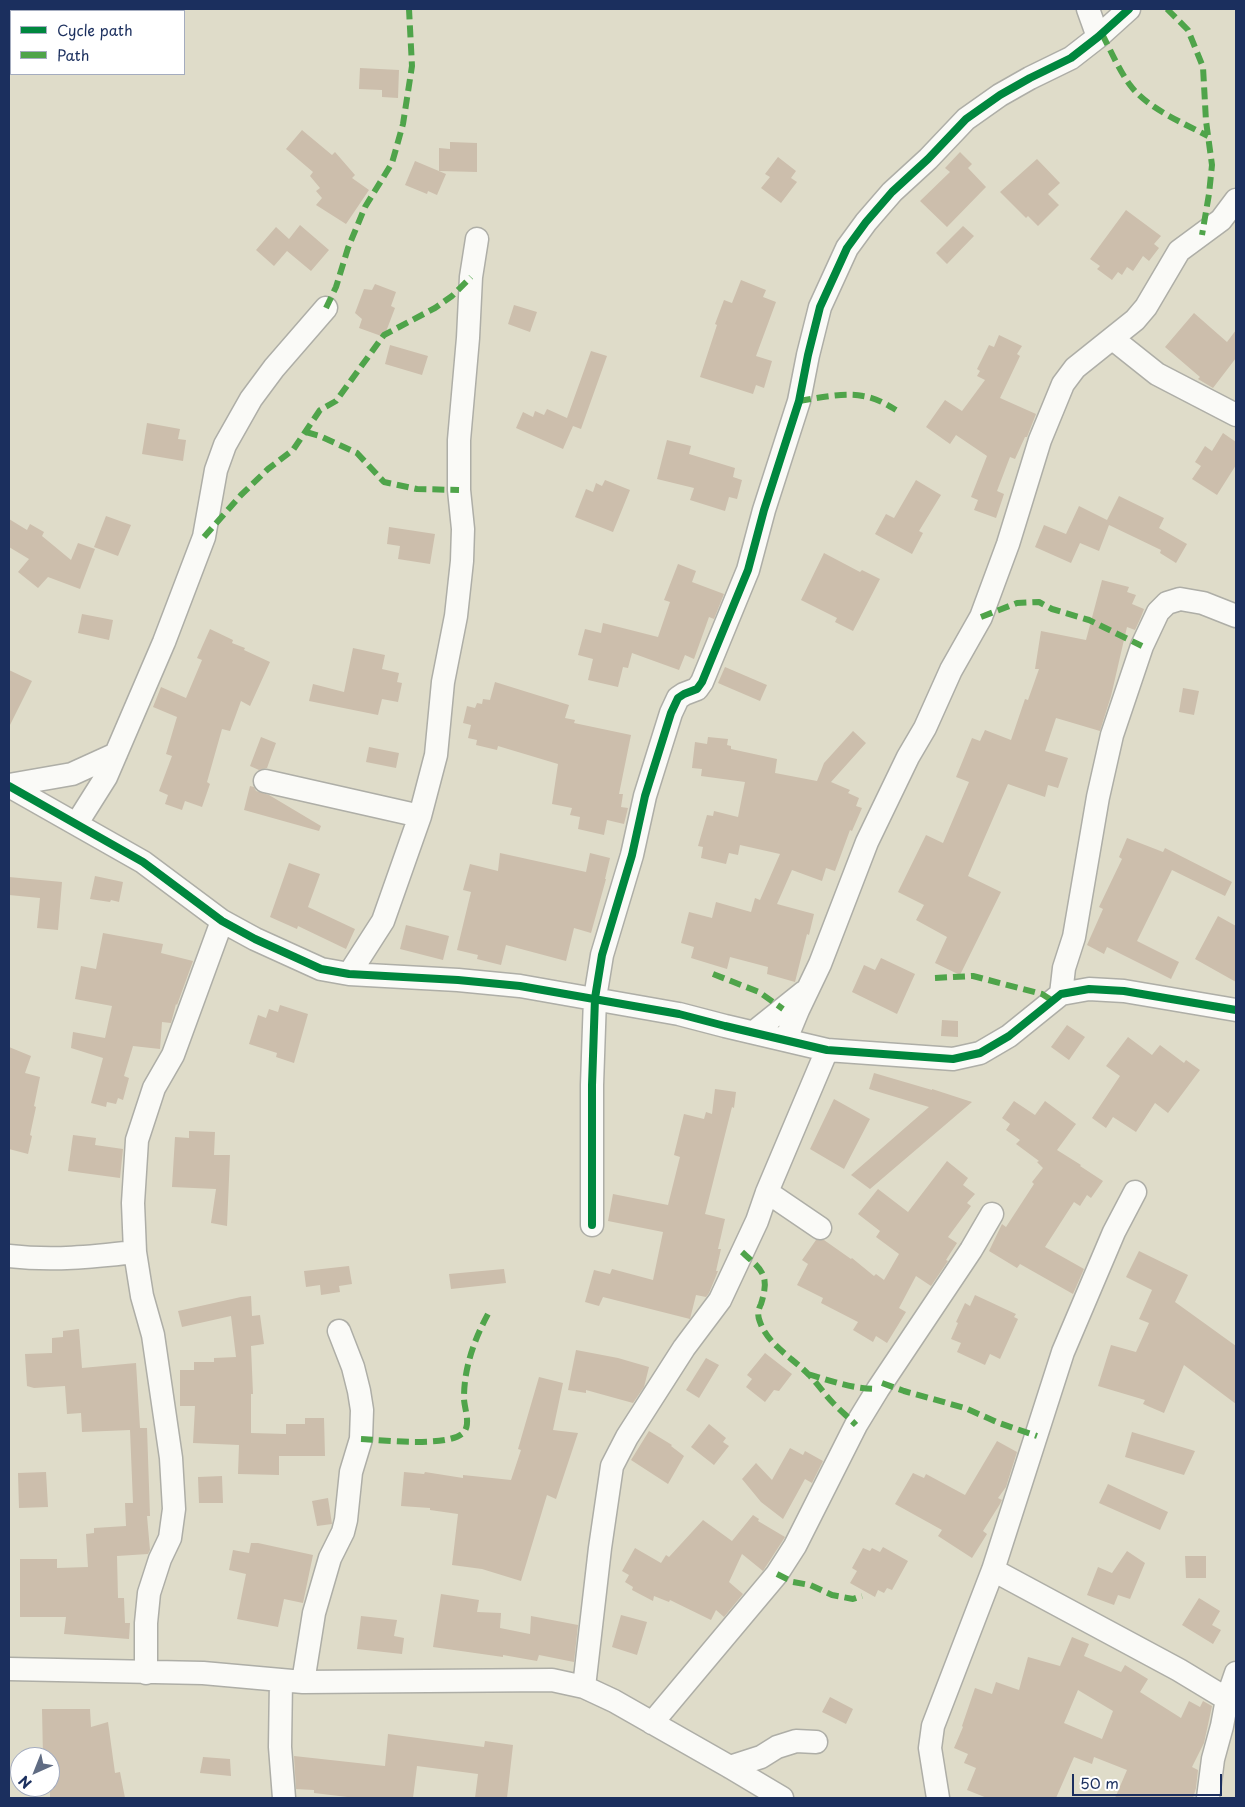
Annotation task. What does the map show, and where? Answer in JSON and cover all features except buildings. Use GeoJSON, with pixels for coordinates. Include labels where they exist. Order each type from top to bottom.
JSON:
{"type":"FeatureCollection","features":[{"type":"Feature","properties":{"kind":"street"},"geometry":{"type":"LineString","coordinates":[[1088,9],[1098,38]]}},
{"type":"Feature","properties":{"kind":"street"},"geometry":{"type":"LineString","coordinates":[[592,1225],[592,1085],[595,998],[602,956],[632,856],[645,796],[671,713],[678,698],[697,689],[702,682],[748,570],[764,510],[799,401],[820,307],[847,248],[866,222],[892,192],[928,159],[966,119],[1000,95],[1071,58],[1098,38],[1129,9]]}},
{"type":"Feature","properties":{"kind":"street"},"geometry":{"type":"LineString","coordinates":[[786,1039],[820,964],[867,842],[951,670],[981,617],[1008,544],[1040,440],[1063,384],[1075,368],[1135,320],[1146,307],[1179,251],[1221,220],[1236,200]]}},
{"type":"Feature","properties":{"kind":"street"},"geometry":{"type":"LineString","coordinates":[[349,974],[383,921],[420,816],[436,755],[443,682],[456,616],[461,570],[463,529],[459,490],[459,440],[471,277],[476,239]]}},
{"type":"Feature","properties":{"kind":"street"},"geometry":{"type":"LineString","coordinates":[[78,824],[106,777],[164,642],[204,537],[216,470],[225,445],[251,399],[274,368],[326,308]]}},
{"type":"Feature","properties":{"kind":"street"},"geometry":{"type":"LineString","coordinates":[[1113,339],[1157,374],[1236,415]]}},
{"type":"Feature","properties":{"kind":"street"},"geometry":{"type":"LineString","coordinates":[[1061,994],[1064,968],[1074,936],[1098,797],[1112,735],[1142,646],[1158,612],[1167,603],[1180,599],[1203,602],[1236,616]]}},
{"type":"Feature","properties":{"kind":"street"},"geometry":{"type":"LineString","coordinates":[[9,786],[72,774],[116,754]]}},
{"type":"Feature","properties":{"kind":"street"},"geometry":{"type":"LineString","coordinates":[[265,781],[420,816]]}},
{"type":"Feature","properties":{"kind":"street"},"geometry":{"type":"LineString","coordinates":[[9,786],[143,862],[222,921],[255,939],[321,969],[349,974],[458,980],[520,986],[679,1014],[827,1050],[953,1059],[980,1052],[1009,1036],[1061,994],[1089,989],[1124,991],[1236,1010]]}},
{"type":"Feature","properties":{"kind":"street"},"geometry":{"type":"LineString","coordinates":[[146,1673],[146,1623],[149,1593],[160,1559],[170,1538],[174,1509],[170,1458],[153,1335],[142,1296],[135,1252],[133,1203],[137,1140],[154,1088],[173,1055],[222,921]]}},
{"type":"Feature","properties":{"kind":"street"},"geometry":{"type":"LineString","coordinates":[[754,1032],[808,989]]}},
{"type":"Feature","properties":{"kind":"street"},"geometry":{"type":"LineString","coordinates":[[584,1687],[600,1548],[612,1466],[627,1437],[684,1348],[720,1300],[757,1221],[767,1192],[827,1050]]}},
{"type":"Feature","properties":{"kind":"street"},"geometry":{"type":"LineString","coordinates":[[767,1192],[820,1228]]}},
{"type":"Feature","properties":{"kind":"street"},"geometry":{"type":"LineString","coordinates":[[938,1798],[930,1748],[932,1726],[993,1570],[1063,1352],[1110,1241],[1135,1192]]}},
{"type":"Feature","properties":{"kind":"street"},"geometry":{"type":"LineString","coordinates":[[652,1723],[777,1574],[795,1546],[856,1425],[882,1382],[900,1358],[971,1250],[992,1214]]}},
{"type":"Feature","properties":{"kind":"street"},"geometry":{"type":"LineString","coordinates":[[9,1256],[40,1260],[84,1258],[135,1252]]}},
{"type":"Feature","properties":{"kind":"street"},"geometry":{"type":"LineString","coordinates":[[303,1682],[314,1613],[330,1558],[343,1532],[351,1472],[362,1438],[362,1410],[359,1391],[353,1367],[339,1331]]}},
{"type":"Feature","properties":{"kind":"street"},"geometry":{"type":"LineString","coordinates":[[993,1570],[1179,1670],[1227,1699]]}},
{"type":"Feature","properties":{"kind":"street"},"geometry":{"type":"LineString","coordinates":[[9,1669],[203,1673],[303,1682],[552,1680],[584,1687],[614,1701],[730,1767],[747,1789],[782,1798]]}},
{"type":"Feature","properties":{"kind":"street"},"geometry":{"type":"LineString","coordinates":[[1208,1798],[1213,1759],[1227,1699],[1236,1673]]}},
{"type":"Feature","properties":{"kind":"street"},"geometry":{"type":"LineString","coordinates":[[281,1680],[280,1747],[284,1798]]}},
{"type":"Feature","properties":{"kind":"street"},"geometry":{"type":"LineString","coordinates":[[730,1767],[761,1757],[777,1747],[796,1741],[816,1742]]}},
{"type":"Feature","properties":{"kind":"marked path"},"geometry":{"type":"LineString","coordinates":[[326,308],[336,287],[348,248],[365,207],[392,163],[403,124],[412,66],[409,9]]}},
{"type":"Feature","properties":{"kind":"marked path"},"geometry":{"type":"LineString","coordinates":[[1167,9],[1188,30],[1203,67],[1206,121],[1212,165],[1202,235]]}},
{"type":"Feature","properties":{"kind":"marked path"},"geometry":{"type":"LineString","coordinates":[[1102,34],[1122,73],[1137,93],[1156,108],[1208,136]]}},
{"type":"Feature","properties":{"kind":"marked path"},"geometry":{"type":"LineString","coordinates":[[204,537],[241,495],[268,469],[293,450],[320,410],[336,401],[384,335],[435,308],[452,296],[471,277]]}},
{"type":"Feature","properties":{"kind":"marked path"},"geometry":{"type":"LineString","coordinates":[[799,401],[831,396],[856,395],[877,400],[896,410]]}},
{"type":"Feature","properties":{"kind":"marked path"},"geometry":{"type":"LineString","coordinates":[[306,432],[320,436],[357,453],[384,482],[417,489],[459,490]]}},
{"type":"Feature","properties":{"kind":"marked path"},"geometry":{"type":"LineString","coordinates":[[981,617],[1017,603],[1039,602],[1052,609],[1089,620],[1142,646]]}},
{"type":"Feature","properties":{"kind":"marked path"},"geometry":{"type":"LineString","coordinates":[[713,974],[759,992],[783,1009]]}},
{"type":"Feature","properties":{"kind":"marked path"},"geometry":{"type":"LineString","coordinates":[[935,978],[973,976],[1042,994],[1053,1001]]}},
{"type":"Feature","properties":{"kind":"marked path"},"geometry":{"type":"LineString","coordinates":[[742,1252],[763,1274],[765,1286],[758,1315],[769,1338],[803,1369],[831,1401],[856,1425]]}},
{"type":"Feature","properties":{"kind":"marked path"},"geometry":{"type":"LineString","coordinates":[[361,1439],[431,1442],[456,1437],[464,1432],[467,1424],[464,1387],[468,1365],[474,1344],[488,1314]]}},
{"type":"Feature","properties":{"kind":"marked path"},"geometry":{"type":"LineString","coordinates":[[808,1374],[851,1386],[878,1389]]}},
{"type":"Feature","properties":{"kind":"marked path"},"geometry":{"type":"LineString","coordinates":[[882,1383],[965,1408],[999,1423],[1037,1436]]}},
{"type":"Feature","properties":{"kind":"marked path"},"geometry":{"type":"LineString","coordinates":[[777,1574],[793,1582],[810,1585],[832,1595],[853,1599],[862,1596]]}},
{"type":"Feature","properties":{"kind":"cycle path"},"geometry":{"type":"LineString","coordinates":[[592,1225],[592,1085],[595,998],[602,955],[632,855],[645,796],[671,713],[678,698],[697,689],[702,682],[748,570],[764,510],[799,401],[820,307],[847,248],[866,222],[892,192],[928,159],[966,119],[1000,95],[1071,58],[1129,9]]}},
{"type":"Feature","properties":{"kind":"cycle path"},"geometry":{"type":"LineString","coordinates":[[9,786],[143,862],[222,921],[255,939],[321,969],[349,974],[458,980],[520,986],[679,1014],[827,1050],[953,1059],[980,1053],[1009,1036],[1061,994],[1089,989],[1124,991],[1236,1010]]}}]}
